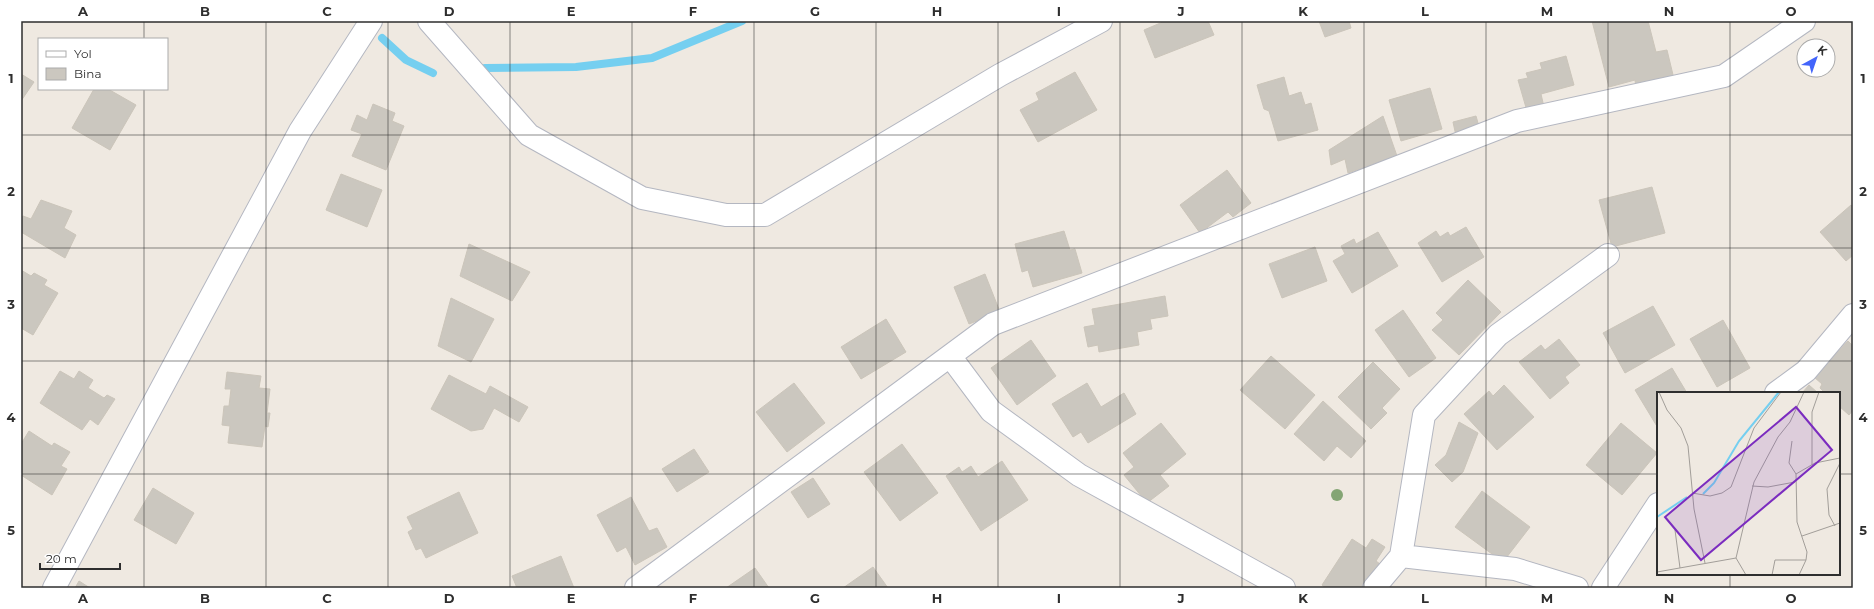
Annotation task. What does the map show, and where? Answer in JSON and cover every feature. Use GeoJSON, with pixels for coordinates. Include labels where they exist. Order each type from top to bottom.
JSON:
{"type":"FeatureCollection","features":[{"type":"Feature","properties":{"kind":"street"},"geometry":{"type":"LineString","coordinates":[[54,588],[300,130],[371,21]]}},
{"type":"Feature","properties":{"kind":"street"},"geometry":{"type":"LineString","coordinates":[[430,21],[529,135],[642,198],[726,216],[765,215],[1000,75],[1101,21]]}},
{"type":"Feature","properties":{"kind":"street"},"geometry":{"type":"LineString","coordinates":[[636,588],[992,324],[1517,121],[1724,76],[1804,21]]}},
{"type":"Feature","properties":{"kind":"street"},"geometry":{"type":"LineString","coordinates":[[1374,588],[1401,556],[1424,415],[1498,335],[1608,255]]}},
{"type":"Feature","properties":{"kind":"street"},"geometry":{"type":"LineString","coordinates":[[1777,392],[1806,371],[1853,315]]}},
{"type":"Feature","properties":{"kind":"street"},"geometry":{"type":"LineString","coordinates":[[950,356],[991,411],[1079,475],[1284,588]]}},
{"type":"Feature","properties":{"kind":"street"},"geometry":{"type":"LineString","coordinates":[[1603,588],[1657,506]]}},
{"type":"Feature","properties":{"kind":"street"},"geometry":{"type":"LineString","coordinates":[[1401,556],[1515,569],[1577,588]]}},
{"type":"Feature","properties":{"kind":"building"},"geometry":{"type":"Polygon","coordinates":[[[1165,21],[1208,21],[1214,35],[1155,58],[1144,30],[1165,21]]]}},
{"type":"Feature","properties":{"kind":"building"},"geometry":{"type":"Polygon","coordinates":[[[1319,21],[1349,21],[1351,28],[1325,37],[1319,21]]]}},
{"type":"Feature","properties":{"kind":"building"},"geometry":{"type":"Polygon","coordinates":[[[1592,21],[1648,21],[1656,52],[1667,50],[1674,79],[1636,88],[1635,80],[1609,87],[1592,21]]]}},
{"type":"Feature","properties":{"kind":"building"},"geometry":{"type":"Polygon","coordinates":[[[1566,56],[1574,85],[1541,94],[1544,107],[1527,111],[1518,80],[1528,78],[1526,73],[1542,69],[1540,63],[1566,56]]]}},
{"type":"Feature","properties":{"kind":"building"},"geometry":{"type":"Polygon","coordinates":[[[1075,72],[1097,110],[1038,142],[1020,110],[1039,100],[1036,93],[1075,72]]]}},
{"type":"Feature","properties":{"kind":"building"},"geometry":{"type":"Polygon","coordinates":[[[21,74],[34,82],[21,101],[21,74]]]}},
{"type":"Feature","properties":{"kind":"building"},"geometry":{"type":"Polygon","coordinates":[[[1284,77],[1289,96],[1301,92],[1305,105],[1311,103],[1318,130],[1278,141],[1269,111],[1264,109],[1257,85],[1284,77]]]}},
{"type":"Feature","properties":{"kind":"building"},"geometry":{"type":"Polygon","coordinates":[[[1430,88],[1442,129],[1401,141],[1389,100],[1430,88]]]}},
{"type":"Feature","properties":{"kind":"building"},"geometry":{"type":"Polygon","coordinates":[[[93,90],[110,90],[136,105],[110,150],[72,128],[93,90]]]}},
{"type":"Feature","properties":{"kind":"building"},"geometry":{"type":"Polygon","coordinates":[[[373,104],[395,113],[392,121],[404,126],[386,170],[352,156],[362,134],[351,130],[357,115],[367,120],[373,104]]]}},
{"type":"Feature","properties":{"kind":"building"},"geometry":{"type":"Polygon","coordinates":[[[1383,116],[1397,156],[1348,173],[1345,159],[1331,165],[1329,150],[1383,116]]]}},
{"type":"Feature","properties":{"kind":"building"},"geometry":{"type":"Polygon","coordinates":[[[1476,116],[1480,130],[1456,136],[1453,122],[1476,116]]]}},
{"type":"Feature","properties":{"kind":"building"},"geometry":{"type":"Polygon","coordinates":[[[1227,170],[1251,203],[1233,217],[1228,212],[1200,233],[1180,205],[1227,170]]]}},
{"type":"Feature","properties":{"kind":"building"},"geometry":{"type":"Polygon","coordinates":[[[341,174],[382,190],[367,227],[326,210],[341,174]]]}},
{"type":"Feature","properties":{"kind":"building"},"geometry":{"type":"Polygon","coordinates":[[[1652,187],[1665,233],[1612,247],[1599,200],[1652,187]]]}},
{"type":"Feature","properties":{"kind":"building"},"geometry":{"type":"Polygon","coordinates":[[[41,200],[72,211],[64,228],[76,235],[65,258],[21,232],[21,219],[23,216],[31,219],[41,200]]]}},
{"type":"Feature","properties":{"kind":"building"},"geometry":{"type":"Polygon","coordinates":[[[1851,205],[1853,208],[1853,255],[1846,261],[1820,232],[1851,205]]]}},
{"type":"Feature","properties":{"kind":"building"},"geometry":{"type":"Polygon","coordinates":[[[1466,227],[1484,257],[1442,282],[1418,243],[1436,231],[1440,237],[1448,232],[1450,236],[1466,227]]]}},
{"type":"Feature","properties":{"kind":"building"},"geometry":{"type":"Polygon","coordinates":[[[1064,231],[1070,250],[1075,249],[1082,273],[1033,287],[1028,270],[1022,272],[1015,244],[1064,231]]]}},
{"type":"Feature","properties":{"kind":"building"},"geometry":{"type":"Polygon","coordinates":[[[1378,232],[1398,266],[1352,293],[1333,261],[1345,254],[1341,246],[1354,239],[1356,244],[1378,232]]]}},
{"type":"Feature","properties":{"kind":"building"},"geometry":{"type":"Polygon","coordinates":[[[469,244],[530,272],[512,301],[460,276],[469,244]]]}},
{"type":"Feature","properties":{"kind":"building"},"geometry":{"type":"Polygon","coordinates":[[[1315,247],[1327,281],[1282,298],[1269,264],[1315,247]]]}},
{"type":"Feature","properties":{"kind":"building"},"geometry":{"type":"Polygon","coordinates":[[[21,270],[31,276],[34,273],[47,280],[44,285],[58,293],[33,335],[21,328],[21,270]]]}},
{"type":"Feature","properties":{"kind":"building"},"geometry":{"type":"Polygon","coordinates":[[[985,274],[1000,312],[969,324],[954,287],[985,274]]]}},
{"type":"Feature","properties":{"kind":"building"},"geometry":{"type":"Polygon","coordinates":[[[1468,280],[1501,312],[1459,355],[1432,330],[1443,320],[1436,313],[1468,280]]]}},
{"type":"Feature","properties":{"kind":"building"},"geometry":{"type":"Polygon","coordinates":[[[1165,296],[1168,316],[1150,319],[1152,329],[1137,332],[1139,345],[1099,352],[1098,345],[1088,347],[1084,327],[1095,325],[1092,309],[1165,296]]]}},
{"type":"Feature","properties":{"kind":"building"},"geometry":{"type":"Polygon","coordinates":[[[451,298],[494,319],[471,362],[438,346],[451,298]]]}},
{"type":"Feature","properties":{"kind":"building"},"geometry":{"type":"Polygon","coordinates":[[[1653,306],[1675,345],[1625,373],[1603,333],[1653,306]]]}},
{"type":"Feature","properties":{"kind":"building"},"geometry":{"type":"Polygon","coordinates":[[[1403,310],[1436,358],[1409,377],[1375,330],[1403,310]]]}},
{"type":"Feature","properties":{"kind":"building"},"geometry":{"type":"Polygon","coordinates":[[[886,319],[906,352],[861,379],[841,347],[886,319]]]}},
{"type":"Feature","properties":{"kind":"building"},"geometry":{"type":"Polygon","coordinates":[[[1723,320],[1750,368],[1717,387],[1690,339],[1723,320]]]}},
{"type":"Feature","properties":{"kind":"building"},"geometry":{"type":"Polygon","coordinates":[[[1559,339],[1580,365],[1565,377],[1569,383],[1550,399],[1519,362],[1541,345],[1545,350],[1559,339]]]}},
{"type":"Feature","properties":{"kind":"building"},"geometry":{"type":"Polygon","coordinates":[[[1031,340],[1056,376],[1017,405],[991,368],[1031,340]]]}},
{"type":"Feature","properties":{"kind":"building"},"geometry":{"type":"Polygon","coordinates":[[[1848,341],[1853,346],[1853,410],[1849,415],[1840,407],[1840,392],[1824,392],[1820,388],[1822,384],[1814,377],[1848,341]]]}},
{"type":"Feature","properties":{"kind":"building"},"geometry":{"type":"Polygon","coordinates":[[[1271,356],[1315,395],[1285,429],[1240,390],[1271,356]]]}},
{"type":"Feature","properties":{"kind":"building"},"geometry":{"type":"Polygon","coordinates":[[[1373,362],[1400,389],[1382,408],[1387,413],[1371,429],[1338,397],[1373,362]]]}},
{"type":"Feature","properties":{"kind":"building"},"geometry":{"type":"Polygon","coordinates":[[[1672,368],[1686,392],[1657,392],[1657,426],[1635,390],[1672,368]]]}},
{"type":"Feature","properties":{"kind":"building"},"geometry":{"type":"Polygon","coordinates":[[[60,371],[74,379],[79,371],[93,380],[88,388],[104,398],[107,395],[115,399],[98,425],[90,419],[82,430],[40,403],[60,371]]]}},
{"type":"Feature","properties":{"kind":"building"},"geometry":{"type":"Polygon","coordinates":[[[227,372],[261,376],[259,388],[270,389],[267,413],[270,413],[268,427],[265,426],[262,447],[228,443],[230,426],[222,425],[224,406],[229,406],[231,389],[225,389],[227,372]]]}},
{"type":"Feature","properties":{"kind":"building"},"geometry":{"type":"Polygon","coordinates":[[[449,375],[486,394],[490,386],[528,407],[519,422],[494,408],[483,429],[471,431],[431,409],[449,375]]]}},
{"type":"Feature","properties":{"kind":"building"},"geometry":{"type":"Polygon","coordinates":[[[794,383],[825,423],[787,452],[756,412],[794,383]]]}},
{"type":"Feature","properties":{"kind":"building"},"geometry":{"type":"Polygon","coordinates":[[[1087,383],[1101,407],[1124,393],[1136,414],[1088,443],[1081,432],[1073,437],[1052,404],[1087,383]]]}},
{"type":"Feature","properties":{"kind":"building"},"geometry":{"type":"Polygon","coordinates":[[[1504,385],[1534,417],[1497,450],[1464,414],[1489,391],[1493,396],[1504,385]]]}},
{"type":"Feature","properties":{"kind":"building"},"geometry":{"type":"Polygon","coordinates":[[[1809,385],[1817,392],[1803,392],[1809,385]]]}},
{"type":"Feature","properties":{"kind":"building"},"geometry":{"type":"Polygon","coordinates":[[[1323,401],[1366,441],[1351,458],[1337,446],[1324,461],[1294,434],[1323,401]]]}},
{"type":"Feature","properties":{"kind":"building"},"geometry":{"type":"Polygon","coordinates":[[[1459,422],[1478,433],[1463,472],[1452,482],[1435,465],[1446,455],[1459,422]]]}},
{"type":"Feature","properties":{"kind":"building"},"geometry":{"type":"Polygon","coordinates":[[[1161,423],[1186,454],[1160,475],[1169,486],[1147,503],[1124,475],[1134,467],[1123,453],[1161,423]]]}},
{"type":"Feature","properties":{"kind":"building"},"geometry":{"type":"Polygon","coordinates":[[[1621,423],[1657,453],[1622,495],[1586,465],[1621,423]]]}},
{"type":"Feature","properties":{"kind":"building"},"geometry":{"type":"Polygon","coordinates":[[[29,431],[52,446],[54,443],[70,452],[61,466],[67,469],[52,495],[21,475],[21,444],[29,431]]]}},
{"type":"Feature","properties":{"kind":"building"},"geometry":{"type":"Polygon","coordinates":[[[902,444],[938,493],[900,521],[864,472],[902,444]]]}},
{"type":"Feature","properties":{"kind":"building"},"geometry":{"type":"Polygon","coordinates":[[[694,449],[709,472],[677,492],[662,469],[694,449]]]}},
{"type":"Feature","properties":{"kind":"building"},"geometry":{"type":"Polygon","coordinates":[[[1002,461],[1028,500],[981,531],[946,476],[959,467],[962,472],[971,466],[978,477],[1002,461]]]}},
{"type":"Feature","properties":{"kind":"building"},"geometry":{"type":"Polygon","coordinates":[[[813,478],[830,504],[808,518],[791,492],[813,478]]]}},
{"type":"Feature","properties":{"kind":"building"},"geometry":{"type":"Polygon","coordinates":[[[153,488],[194,513],[176,544],[134,520],[153,488]]]}},
{"type":"Feature","properties":{"kind":"building"},"geometry":{"type":"Polygon","coordinates":[[[1482,491],[1530,527],[1503,562],[1455,527],[1482,491]]]}},
{"type":"Feature","properties":{"kind":"building"},"geometry":{"type":"Polygon","coordinates":[[[459,492],[478,533],[426,558],[421,548],[416,550],[408,532],[413,529],[407,517],[459,492]]]}},
{"type":"Feature","properties":{"kind":"building"},"geometry":{"type":"Polygon","coordinates":[[[631,497],[649,531],[657,528],[667,547],[635,565],[626,547],[617,552],[597,515],[631,497]]]}},
{"type":"Feature","properties":{"kind":"building"},"geometry":{"type":"Polygon","coordinates":[[[1352,539],[1366,548],[1372,539],[1385,547],[1376,561],[1380,564],[1363,588],[1326,588],[1322,585],[1352,539]]]}},
{"type":"Feature","properties":{"kind":"building"},"geometry":{"type":"Polygon","coordinates":[[[561,556],[574,588],[517,588],[512,576],[561,556]]]}},
{"type":"Feature","properties":{"kind":"building"},"geometry":{"type":"Polygon","coordinates":[[[873,567],[888,588],[843,588],[873,567]]]}},
{"type":"Feature","properties":{"kind":"building"},"geometry":{"type":"Polygon","coordinates":[[[755,568],[769,588],[726,588],[755,568]]]}},
{"type":"Feature","properties":{"kind":"building"},"geometry":{"type":"Polygon","coordinates":[[[79,581],[90,588],[75,588],[79,581]]]}},
{"type":"Feature","properties":{"kind":"waterway"},"geometry":{"type":"LineString","coordinates":[[485,68],[576,67],[652,58],[742,21]]}},
{"type":"Feature","properties":{"kind":"waterway"},"geometry":{"type":"LineString","coordinates":[[382,38],[406,60],[433,73]]}}]}
